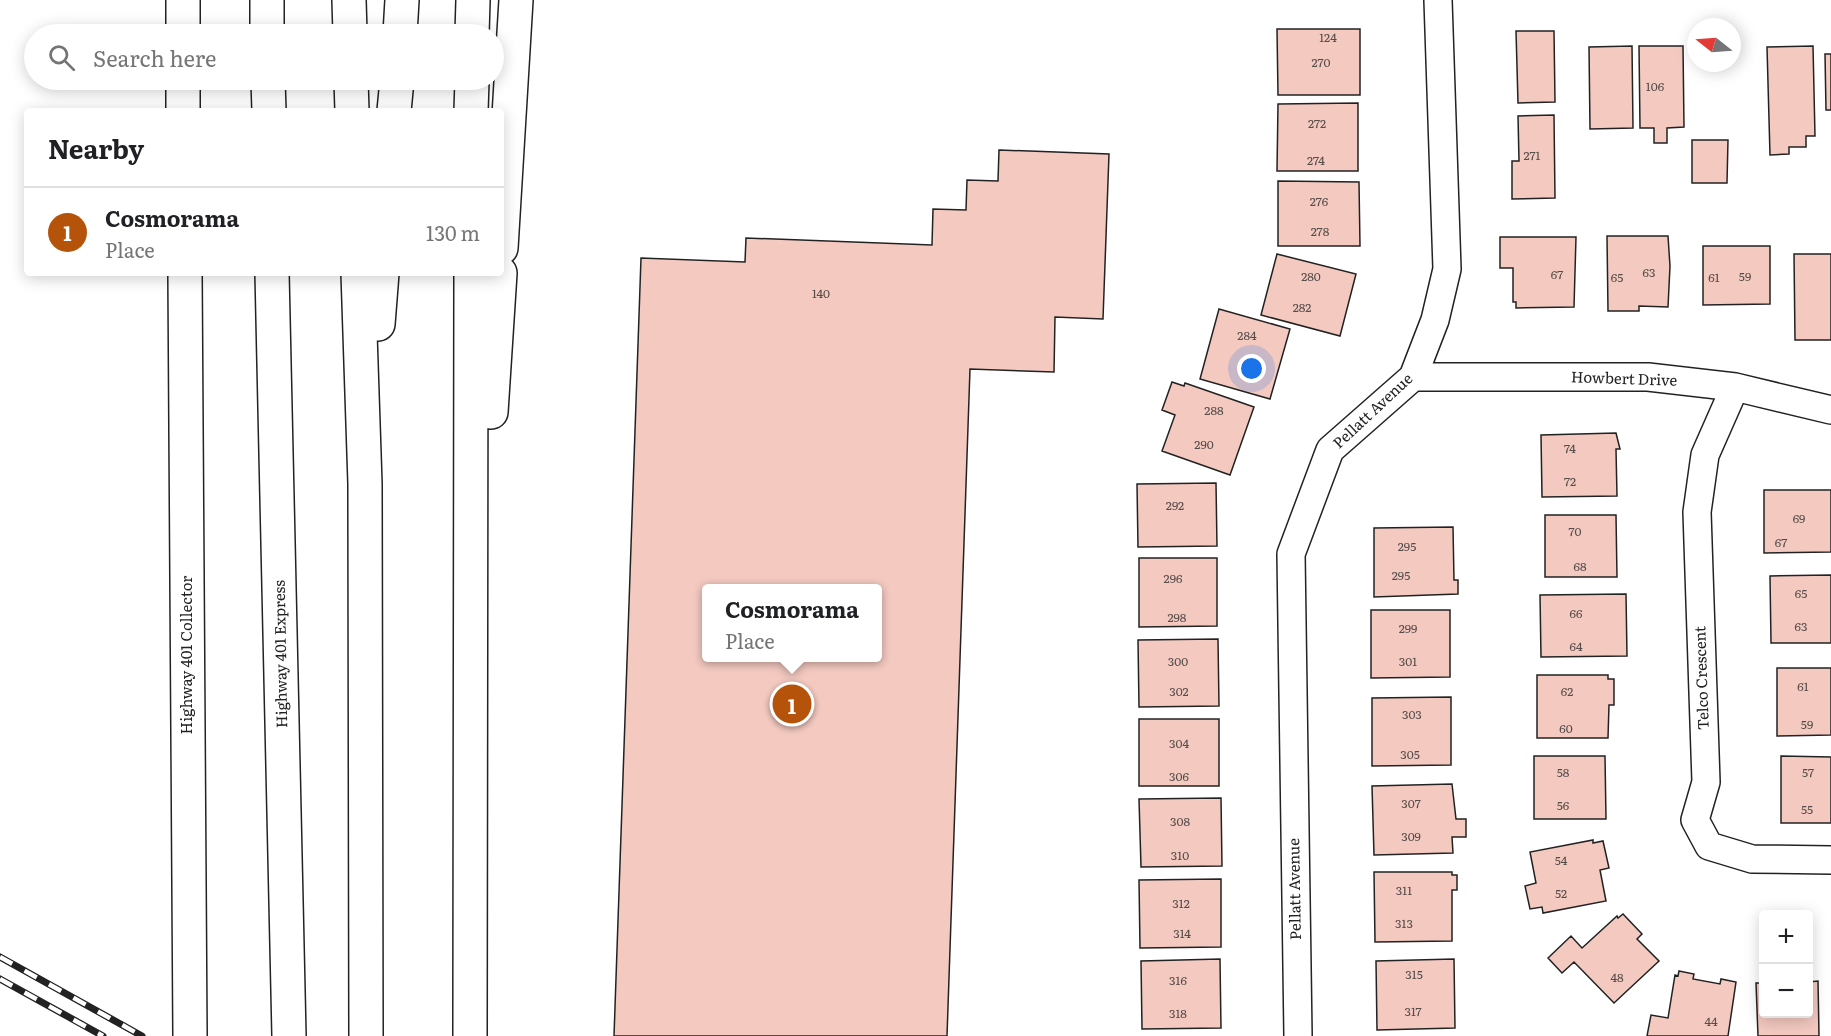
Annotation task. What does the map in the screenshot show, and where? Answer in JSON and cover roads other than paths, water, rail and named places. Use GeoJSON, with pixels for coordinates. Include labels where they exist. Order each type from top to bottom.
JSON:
{"type":"FeatureCollection","features":[{"type":"Feature","properties":{"kind":"highway"},"geometry":{"type":"LineString","coordinates":[[504,199],[516,4]]}},
{"type":"Feature","properties":{"kind":"highway"},"geometry":{"type":"LineString","coordinates":[[183,90],[183,108]]}},
{"type":"Feature","properties":{"kind":"highway"},"geometry":{"type":"LineString","coordinates":[[268,90],[269,108]]}},
{"type":"Feature","properties":{"kind":"highway"},"geometry":{"type":"LineString","coordinates":[[351,90],[352,108]]}},
{"type":"Feature","properties":{"kind":"highway"},"geometry":{"type":"LineString","coordinates":[[394,108],[396,90]]}},
{"type":"Feature","properties":{"kind":"highway"},"geometry":{"type":"LineString","coordinates":[[471,108],[472,90]]}},
{"type":"Feature","properties":{"kind":"highway","name":"Highway 401 Collector"},"geometry":{"type":"LineString","coordinates":[[184,276],[190,1024]]}},
{"type":"Feature","properties":{"kind":"highway","name":"Highway 401 Express"},"geometry":{"type":"LineString","coordinates":[[272,276],[289,1036]]}},
{"type":"Feature","properties":{"kind":"highway"},"geometry":{"type":"LineString","coordinates":[[358,276],[365,484],[366,1036]]}},
{"type":"Feature","properties":{"kind":"highway"},"geometry":{"type":"LineString","coordinates":[[365,484],[382,276]]}},
{"type":"Feature","properties":{"kind":"highway"},"geometry":{"type":"LineString","coordinates":[[470,1036],[471,276]]}},
{"type":"Feature","properties":{"kind":"highway"},"geometry":{"type":"LineString","coordinates":[[471,683],[500,276]]}},
{"type":"Feature","properties":{"kind":"street","name":"Pellatt Avenue"},"geometry":{"type":"LineString","coordinates":[[1298,1036],[1292,554],[1330,450],[1413,377],[1435,320],[1447,269],[1438,0]]}},
{"type":"Feature","properties":{"kind":"street","name":"Howbert Drive"},"geometry":{"type":"LineString","coordinates":[[1413,377],[1648,377],[1735,387],[1831,410]]}},
{"type":"Feature","properties":{"kind":"street","name":"Telco Crescent"},"geometry":{"type":"LineString","coordinates":[[1735,387],[1705,454],[1697,512],[1706,782],[1695,820],[1709,846],[1752,859],[1831,860]]}},
{"type":"Feature","properties":{"kind":"railway"},"geometry":{"type":"LineString","coordinates":[[0,957],[142,1036]]}},
{"type":"Feature","properties":{"kind":"railway"},"geometry":{"type":"LineString","coordinates":[[0,979],[103,1036]]}},
{"type":"Feature","properties":{"kind":"place","name":"Cosmorama"},"geometry":{"type":"Point","coordinates":[792,704]}}]}
